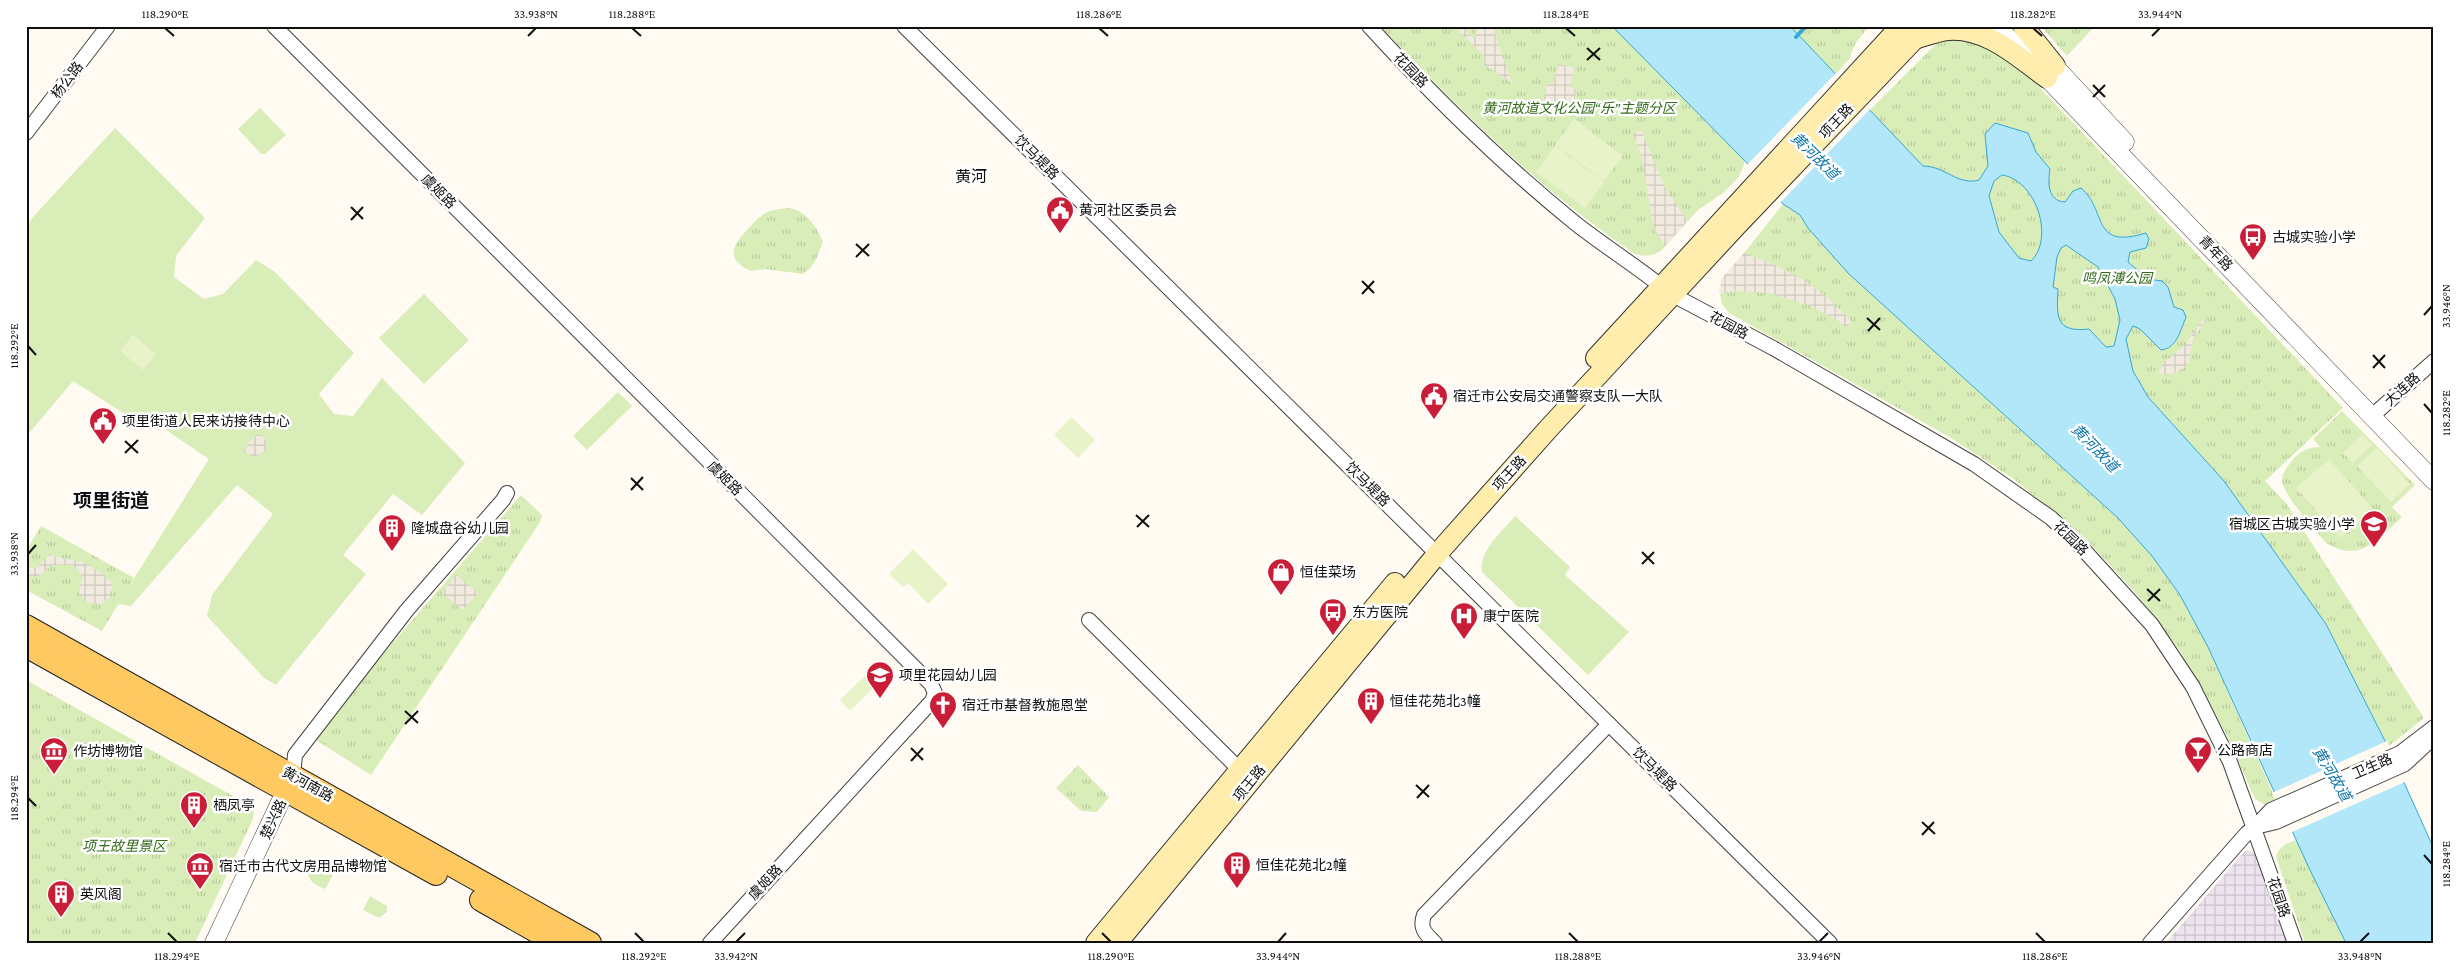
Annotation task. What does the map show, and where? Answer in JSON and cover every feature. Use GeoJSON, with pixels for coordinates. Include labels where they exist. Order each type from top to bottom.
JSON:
{"type":"FeatureCollection","features":[{"type":"Feature","properties":{"kind":"main road"},"geometry":{"type":"LineString","coordinates":[[2023,26],[2051,72]]}},
{"type":"Feature","properties":{"kind":"main road"},"geometry":{"type":"LineString","coordinates":[[1914,31],[1947,30],[1982,35],[2051,72]]}},
{"type":"Feature","properties":{"kind":"main road","name":"项王路"},"geometry":{"type":"LineString","coordinates":[[1096,943],[1240,770],[1433,548],[1732,219],[1859,84],[1914,31]]}},
{"type":"Feature","properties":{"kind":"main road","name":"项王路"},"geometry":{"type":"LineString","coordinates":[[1117,943],[1433,548]]}},
{"type":"Feature","properties":{"kind":"main road","name":"黄河南路"},"geometry":{"type":"LineString","coordinates":[[26,626],[557,943]]}},
{"type":"Feature","properties":{"kind":"main road","name":"黄河南路"},"geometry":{"type":"LineString","coordinates":[[26,646],[590,943]]}},
{"type":"Feature","properties":{"kind":"street","name":"杨公路"},"geometry":{"type":"LineString","coordinates":[[26,133],[108,26]]}},
{"type":"Feature","properties":{"kind":"street","name":"虞姬路"},"geometry":{"type":"LineString","coordinates":[[274,26],[931,684],[934,693],[932,701],[710,943]]}},
{"type":"Feature","properties":{"kind":"street","name":"饮马堤路"},"geometry":{"type":"LineString","coordinates":[[904,26],[1830,943]]}},
{"type":"Feature","properties":{"kind":"street","name":"花园路"},"geometry":{"type":"LineString","coordinates":[[1369,26],[1443,104],[1512,167],[1576,223],[1667,290],[1773,348],[1960,456],[2005,484],[2050,518],[2082,548],[2128,596],[2173,653],[2214,726],[2255,827],[2295,943]]}},
{"type":"Feature","properties":{"kind":"street","name":"青年路"},"geometry":{"type":"LineString","coordinates":[[1997,26],[2051,72],[2375,413],[2434,481]]}},
{"type":"Feature","properties":{"kind":"street","name":"青年路"},"geometry":{"type":"LineString","coordinates":[[2016,26],[2051,72]]}},
{"type":"Feature","properties":{"kind":"street","name":"大连路"},"geometry":{"type":"LineString","coordinates":[[2375,413],[2434,361]]}},
{"type":"Feature","properties":{"kind":"street","name":"青年路"},"geometry":{"type":"LineString","coordinates":[[2375,413],[2434,467]]}},
{"type":"Feature","properties":{"kind":"street"},"geometry":{"type":"LineString","coordinates":[[289,784],[295,755],[402,616],[503,500],[507,493]]}},
{"type":"Feature","properties":{"kind":"street"},"geometry":{"type":"LineString","coordinates":[[1090,620],[1240,770]]}},
{"type":"Feature","properties":{"kind":"street"},"geometry":{"type":"LineString","coordinates":[[1435,943],[1424,932],[1421,924],[1424,915],[1609,724]]}},
{"type":"Feature","properties":{"kind":"street","name":"卫生路"},"geometry":{"type":"LineString","coordinates":[[2402,758],[2434,727]]}},
{"type":"Feature","properties":{"kind":"street","name":"卫生路"},"geometry":{"type":"LineString","coordinates":[[2150,943],[2255,827],[2273,816],[2402,758],[2434,736]]}},
{"type":"Feature","properties":{"kind":"street","name":"楚兴路"},"geometry":{"type":"LineString","coordinates":[[214,943],[289,784]]}},
{"type":"Feature","properties":{"kind":"shaded area"},"geometry":{"type":"Polygon","coordinates":[[[1454,26],[1461,26],[1473,38],[1477,36],[1472,26],[1492,26],[1512,83],[1483,64],[1485,57],[1454,26]]]}},
{"type":"Feature","properties":{"kind":"shaded area"},"geometry":{"type":"Polygon","coordinates":[[[1559,64],[1575,68],[1569,87],[1576,89],[1572,114],[1542,109],[1547,83],[1553,84],[1559,64]]]}},
{"type":"Feature","properties":{"kind":"shaded area"},"geometry":{"type":"Polygon","coordinates":[[[1641,130],[1665,188],[1688,221],[1665,246],[1656,232],[1652,220],[1642,157],[1633,134],[1641,130]]]}},
{"type":"Feature","properties":{"kind":"shaded area"},"geometry":{"type":"Polygon","coordinates":[[[1744,253],[1775,265],[1804,280],[1828,298],[1851,321],[1846,327],[1837,320],[1810,306],[1769,293],[1736,291],[1720,294],[1721,279],[1744,253]]]}},
{"type":"Feature","properties":{"kind":"shaded area"},"geometry":{"type":"Polygon","coordinates":[[[2205,317],[2205,322],[2193,339],[2188,364],[2177,372],[2167,375],[2159,373],[2162,364],[2184,346],[2205,317]]]}},
{"type":"Feature","properties":{"kind":"shaded area"},"geometry":{"type":"Polygon","coordinates":[[[259,433],[266,440],[266,450],[255,457],[244,452],[250,441],[259,433]]]}},
{"type":"Feature","properties":{"kind":"shaded area"},"geometry":{"type":"Polygon","coordinates":[[[49,555],[85,563],[103,574],[111,582],[112,588],[109,598],[101,604],[86,602],[80,594],[80,584],[83,579],[73,565],[52,565],[37,577],[26,575],[26,567],[37,568],[49,555]]]}},
{"type":"Feature","properties":{"kind":"shaded area"},"geometry":{"type":"Polygon","coordinates":[[[456,575],[478,593],[463,610],[442,593],[456,575]]]}},
{"type":"Feature","properties":{"kind":"shaded area"},"geometry":{"type":"Polygon","coordinates":[[[2248,850],[2255,853],[2263,862],[2294,943],[2166,943],[2244,852],[2248,850]]]}},
{"type":"Feature","properties":{"kind":"green space","name":"黄河故道文化公园“乐”主题分区"},"geometry":{"type":"Polygon","coordinates":[[[1380,26],[1612,26],[1744,160],[1744,165],[1738,178],[1723,193],[1698,210],[1661,251],[1649,256],[1635,254],[1533,176],[1470,118],[1380,26]]]}},
{"type":"Feature","properties":{"kind":"green space"},"geometry":{"type":"Polygon","coordinates":[[[1790,26],[1869,26],[1855,44],[1849,59],[1836,74],[1790,26]]]}},
{"type":"Feature","properties":{"kind":"green space"},"geometry":{"type":"Polygon","coordinates":[[[2041,26],[2095,26],[2067,56],[2041,26]]]}},
{"type":"Feature","properties":{"kind":"green space","name":"鸣凤溥公园"},"geometry":{"type":"Polygon","coordinates":[[[1949,35],[2005,51],[2343,408],[2265,481],[2286,503],[2424,718],[2388,747],[2326,624],[2224,481],[2148,397],[2056,326],[1870,110],[1941,39],[1949,35]]]}},
{"type":"Feature","properties":{"kind":"green space"},"geometry":{"type":"Polygon","coordinates":[[[260,108],[286,135],[265,154],[261,154],[238,129],[260,108]]]}},
{"type":"Feature","properties":{"kind":"green space"},"geometry":{"type":"Polygon","coordinates":[[[1574,119],[1623,156],[1604,181],[1555,145],[1574,119]]]}},
{"type":"Feature","properties":{"kind":"green space"},"geometry":{"type":"Polygon","coordinates":[[[115,128],[205,218],[176,256],[174,277],[204,299],[223,294],[256,260],[275,272],[354,353],[319,394],[334,414],[353,416],[382,378],[465,463],[422,515],[393,494],[343,555],[366,574],[276,685],[264,678],[207,616],[212,595],[273,514],[237,485],[131,606],[118,604],[209,459],[151,420],[136,421],[73,381],[26,437],[26,228],[33,217],[115,128]]]}},
{"type":"Feature","properties":{"kind":"green space"},"geometry":{"type":"Polygon","coordinates":[[[1555,146],[1604,182],[1585,208],[1536,172],[1555,146]]]}},
{"type":"Feature","properties":{"kind":"green space"},"geometry":{"type":"Polygon","coordinates":[[[1783,204],[1800,215],[1808,228],[1848,273],[2118,518],[2152,556],[2180,595],[2208,647],[2276,800],[2267,806],[2255,799],[2226,734],[2180,651],[2133,590],[2081,534],[2015,480],[1951,438],[1729,313],[1722,304],[1719,290],[1737,262],[1783,204]]]}},
{"type":"Feature","properties":{"kind":"green space"},"geometry":{"type":"Polygon","coordinates":[[[790,208],[801,212],[810,220],[823,242],[811,267],[803,274],[765,269],[751,271],[743,267],[735,258],[734,253],[737,242],[761,216],[770,211],[790,208]]]}},
{"type":"Feature","properties":{"kind":"green space"},"geometry":{"type":"Polygon","coordinates":[[[424,294],[469,340],[424,384],[379,338],[424,294]]]}},
{"type":"Feature","properties":{"kind":"green space"},"geometry":{"type":"Polygon","coordinates":[[[133,335],[156,354],[143,370],[120,351],[133,335]]]}},
{"type":"Feature","properties":{"kind":"green space"},"geometry":{"type":"Polygon","coordinates":[[[618,392],[632,406],[587,450],[573,436],[618,392]]]}},
{"type":"Feature","properties":{"kind":"green space"},"geometry":{"type":"Polygon","coordinates":[[[2342,411],[2415,485],[2392,507],[2402,517],[2376,541],[2358,550],[2348,551],[2325,542],[2293,503],[2283,486],[2282,479],[2285,470],[2297,455],[2307,449],[2320,447],[2313,439],[2342,411]]]}},
{"type":"Feature","properties":{"kind":"green space"},"geometry":{"type":"Polygon","coordinates":[[[1071,417],[1095,440],[1078,458],[1054,435],[1071,417]]]}},
{"type":"Feature","properties":{"kind":"green space"},"geometry":{"type":"Polygon","coordinates":[[[2362,435],[2372,445],[2353,463],[2343,453],[2362,435]]]}},
{"type":"Feature","properties":{"kind":"green space"},"geometry":{"type":"Polygon","coordinates":[[[2377,448],[2410,484],[2391,502],[2357,466],[2377,448]]]}},
{"type":"Feature","properties":{"kind":"green space"},"geometry":{"type":"Polygon","coordinates":[[[2329,459],[2373,509],[2341,538],[2296,488],[2329,459]]]}},
{"type":"Feature","properties":{"kind":"green space"},"geometry":{"type":"Polygon","coordinates":[[[521,495],[542,515],[540,522],[371,775],[311,737],[521,495]]]}},
{"type":"Feature","properties":{"kind":"green space"},"geometry":{"type":"Polygon","coordinates":[[[1515,516],[1570,567],[1565,575],[1629,632],[1588,675],[1482,572],[1484,556],[1492,542],[1515,516]]]}},
{"type":"Feature","properties":{"kind":"green space"},"geometry":{"type":"Polygon","coordinates":[[[41,526],[134,578],[102,631],[26,590],[26,551],[41,526]]]}},
{"type":"Feature","properties":{"kind":"green space"},"geometry":{"type":"Polygon","coordinates":[[[913,549],[948,584],[928,604],[908,583],[903,587],[889,574],[913,549]]]}},
{"type":"Feature","properties":{"kind":"green space"},"geometry":{"type":"Polygon","coordinates":[[[872,669],[882,679],[850,711],[840,700],[872,669]]]}},
{"type":"Feature","properties":{"kind":"green space","name":"项王故里景区"},"geometry":{"type":"Polygon","coordinates":[[[26,680],[251,806],[254,813],[253,819],[195,943],[26,943],[26,680]]]}},
{"type":"Feature","properties":{"kind":"green space"},"geometry":{"type":"Polygon","coordinates":[[[1078,765],[1109,797],[1097,812],[1081,811],[1056,788],[1078,765]]]}},
{"type":"Feature","properties":{"kind":"green space"},"geometry":{"type":"Polygon","coordinates":[[[2296,840],[2346,943],[2305,943],[2276,857],[2281,848],[2296,840]]]}},
{"type":"Feature","properties":{"kind":"green space"},"geometry":{"type":"Polygon","coordinates":[[[312,866],[333,875],[325,889],[309,878],[308,871],[312,866]]]}},
{"type":"Feature","properties":{"kind":"green space"},"geometry":{"type":"Polygon","coordinates":[[[370,896],[387,906],[387,912],[379,918],[363,910],[370,896]]]}},
{"type":"Feature","properties":{"kind":"water","name":"黄河故道"},"geometry":{"type":"Polygon","coordinates":[[[1612,26],[1790,26],[1923,166],[1938,169],[1964,180],[1979,180],[1988,166],[1985,134],[1995,123],[2028,133],[2036,152],[2050,169],[2050,190],[2052,195],[2059,201],[2065,202],[2073,191],[2081,188],[2089,197],[2103,226],[2108,232],[2116,236],[2128,237],[2146,233],[2149,239],[2146,248],[2130,252],[2128,262],[2148,279],[2162,281],[2168,287],[2174,307],[2183,310],[2186,317],[2180,333],[2171,346],[2161,350],[2140,329],[2133,326],[2126,339],[2133,371],[2148,397],[2224,481],[2326,624],[2388,747],[2434,849],[2434,943],[2346,943],[2309,868],[2208,647],[2180,595],[2152,556],[2118,518],[1848,273],[1808,228],[1800,215],[1783,204],[1744,160],[1612,26]],[[2002,175],[1994,181],[1989,196],[1999,232],[2019,258],[2031,261],[2038,251],[2041,239],[2038,211],[2024,187],[2014,179],[2002,175]],[[2066,245],[2061,248],[2057,257],[2053,287],[2058,289],[2058,314],[2060,320],[2069,328],[2089,329],[2106,347],[2114,346],[2120,320],[2115,299],[2098,267],[2066,245]]]}},
{"type":"Feature","properties":{"kind":"pier"},"geometry":{"type":"Polygon","coordinates":[[[1837,72],[1871,108],[1779,204],[1746,166],[1837,72]]]}},
{"type":"Feature","properties":{"kind":"pier"},"geometry":{"type":"Polygon","coordinates":[[[2387,741],[2407,781],[2290,833],[2272,793],[2387,741]]]}},
{"type":"Feature","properties":{"kind":"waterway"},"geometry":{"type":"LineString","coordinates":[[1796,37],[1806,26]]}},
{"type":"Feature","properties":{"kind":"place","name":"黄河社区委员会"},"geometry":{"type":"Point","coordinates":[1060,234]}},
{"type":"Feature","properties":{"kind":"place","name":"古城实验小学"},"geometry":{"type":"Point","coordinates":[2253,261]}},
{"type":"Feature","properties":{"kind":"place","name":"宿迁市公安局交通警察支队一大队"},"geometry":{"type":"Point","coordinates":[1434,420]}},
{"type":"Feature","properties":{"kind":"place","name":"项里街道人民来访接待中心"},"geometry":{"type":"Point","coordinates":[103,445]}},
{"type":"Feature","properties":{"kind":"place","name":"宿城区古城实验小学"},"geometry":{"type":"Point","coordinates":[2374,548]}},
{"type":"Feature","properties":{"kind":"place","name":"隆城盘谷幼儿园"},"geometry":{"type":"Point","coordinates":[392,552]}},
{"type":"Feature","properties":{"kind":"place","name":"恒佳菜场"},"geometry":{"type":"Point","coordinates":[1281,596]}},
{"type":"Feature","properties":{"kind":"place","name":"东方医院"},"geometry":{"type":"Point","coordinates":[1333,636]}},
{"type":"Feature","properties":{"kind":"place","name":"康宁医院"},"geometry":{"type":"Point","coordinates":[1464,640]}},
{"type":"Feature","properties":{"kind":"place","name":"项里花园幼儿园"},"geometry":{"type":"Point","coordinates":[880,699]}},
{"type":"Feature","properties":{"kind":"place","name":"恒佳花苑北3幢"},"geometry":{"type":"Point","coordinates":[1371,725]}},
{"type":"Feature","properties":{"kind":"place","name":"宿迁市基督教施恩堂"},"geometry":{"type":"Point","coordinates":[943,729]}},
{"type":"Feature","properties":{"kind":"place","name":"公路商店"},"geometry":{"type":"Point","coordinates":[2198,774]}},
{"type":"Feature","properties":{"kind":"place","name":"作坊博物馆"},"geometry":{"type":"Point","coordinates":[54,775]}},
{"type":"Feature","properties":{"kind":"place","name":"栖凤亭"},"geometry":{"type":"Point","coordinates":[194,829]}},
{"type":"Feature","properties":{"kind":"place","name":"恒佳花苑北2幢"},"geometry":{"type":"Point","coordinates":[1237,889]}},
{"type":"Feature","properties":{"kind":"place","name":"宿迁市古代文房用品博物馆"},"geometry":{"type":"Point","coordinates":[200,890]}},
{"type":"Feature","properties":{"kind":"place","name":"英风阁"},"geometry":{"type":"Point","coordinates":[61,918]}},
{"type":"Feature","properties":{"kind":"district","name":"黄河"},"geometry":{"type":"Point","coordinates":[971,176]}},
{"type":"Feature","properties":{"kind":"district","name":"项里街道"},"geometry":{"type":"Point","coordinates":[111,500]}}]}
